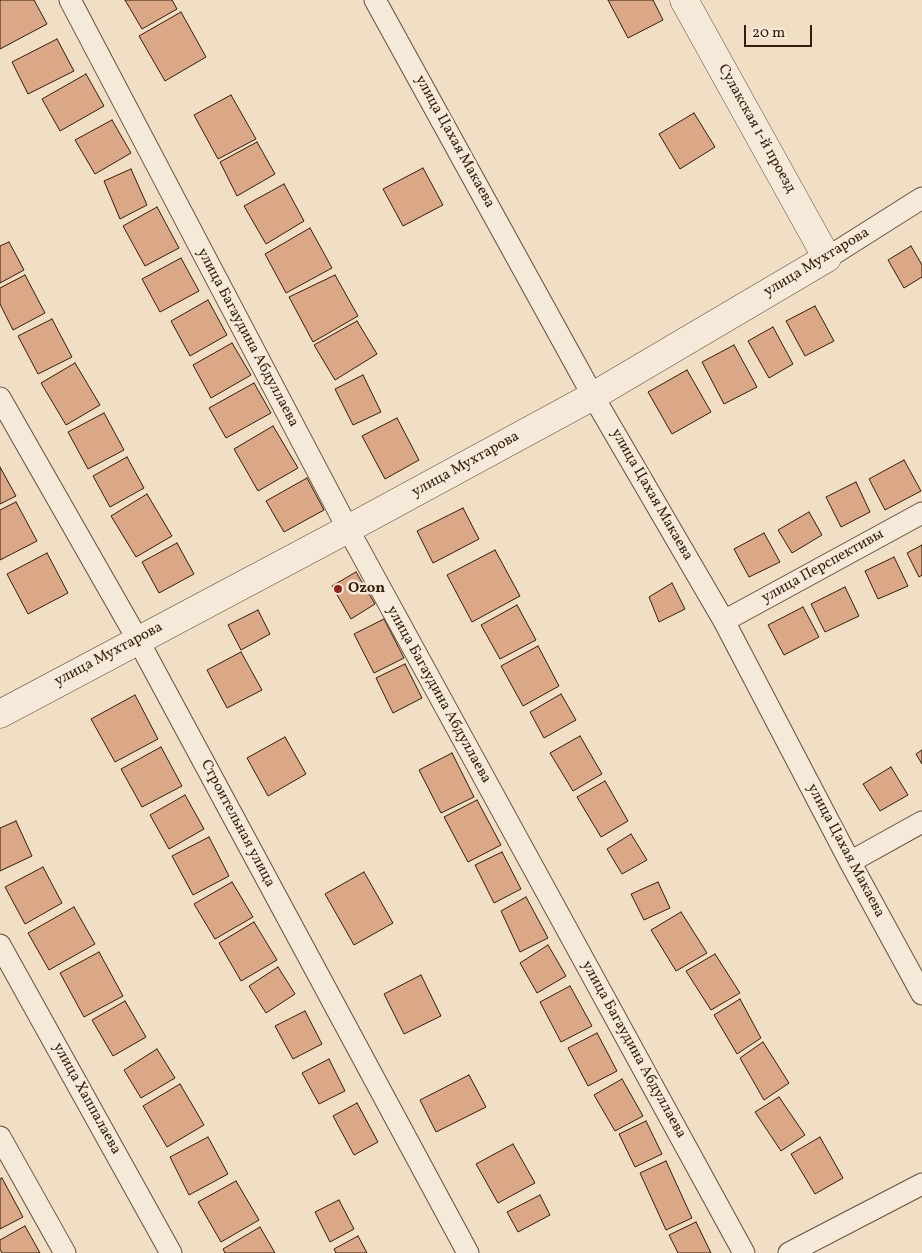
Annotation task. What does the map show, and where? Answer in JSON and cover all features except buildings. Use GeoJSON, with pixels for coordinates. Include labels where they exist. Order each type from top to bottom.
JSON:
{"type":"FeatureCollection","features":[{"type":"Feature","properties":{"kind":"street","name":"улица Багаудина Абдуллаева"},"geometry":{"type":"LineString","coordinates":[[70,0],[348,529],[744,1253]]}},
{"type":"Feature","properties":{"kind":"street","name":"улица Цахая Макаева"},"geometry":{"type":"LineString","coordinates":[[375,0],[594,396],[724,621],[850,862],[922,994]]}},
{"type":"Feature","properties":{"kind":"street","name":"Сулакская 1-й проезд"},"geometry":{"type":"LineString","coordinates":[[684,0],[828,258]]}},
{"type":"Feature","properties":{"kind":"street","name":"улица Мухтарова"},"geometry":{"type":"LineString","coordinates":[[0,714],[594,396],[828,258],[922,198]]}},
{"type":"Feature","properties":{"kind":"street","name":"Строительная улица"},"geometry":{"type":"LineString","coordinates":[[0,398],[138,640],[468,1253]]}},
{"type":"Feature","properties":{"kind":"street","name":"улица Перспективы"},"geometry":{"type":"LineString","coordinates":[[724,621],[922,513]]}},
{"type":"Feature","properties":{"kind":"street"},"geometry":{"type":"LineString","coordinates":[[850,862],[922,822]]}},
{"type":"Feature","properties":{"kind":"street","name":"улица Хаппалаева"},"geometry":{"type":"LineString","coordinates":[[0,945],[171,1253]]}},
{"type":"Feature","properties":{"kind":"street"},"geometry":{"type":"LineString","coordinates":[[0,1137],[65,1253]]}},
{"type":"Feature","properties":{"kind":"street"},"geometry":{"type":"LineString","coordinates":[[789,1253],[922,1184]]}},
{"type":"Feature","properties":{"kind":"place","name":"Ozon"},"geometry":{"type":"Point","coordinates":[338,589]}}]}
